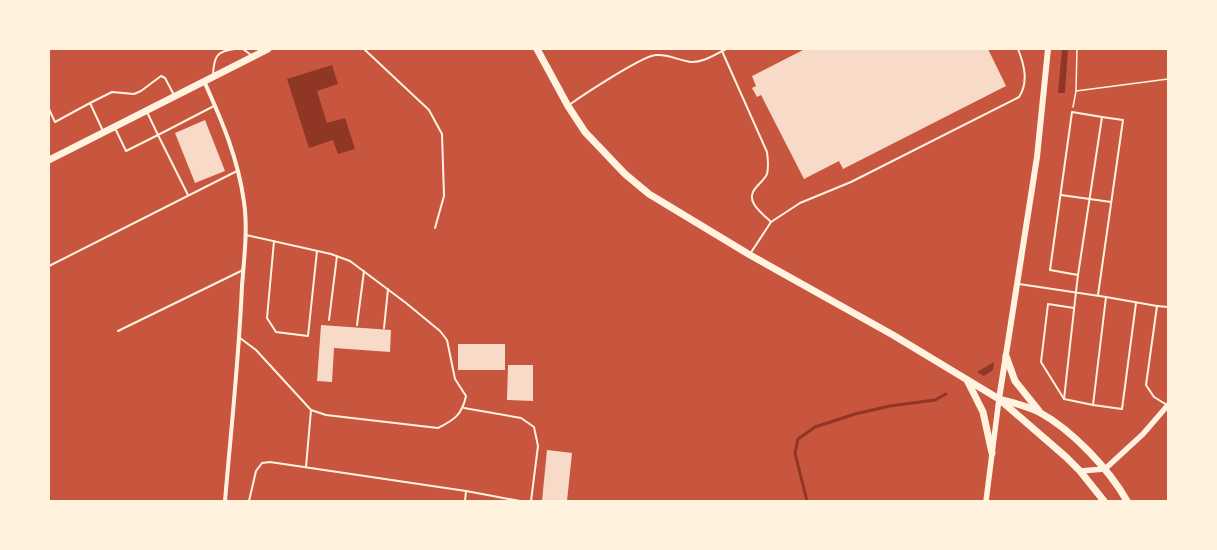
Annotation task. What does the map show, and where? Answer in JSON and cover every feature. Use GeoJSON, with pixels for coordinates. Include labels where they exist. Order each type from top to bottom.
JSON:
{"type":"FeatureCollection","features":[{"type":"Feature","properties":{"kind":"main road"},"geometry":{"type":"LineString","coordinates":[[49,160],[268,49]]}},
{"type":"Feature","properties":{"kind":"main road"},"geometry":{"type":"LineString","coordinates":[[537,49],[568,106],[586,132],[625,174],[648,194],[750,255],[893,335],[999,399],[1080,471],[1104,501]]}},
{"type":"Feature","properties":{"kind":"main road"},"geometry":{"type":"LineString","coordinates":[[999,399],[1037,157],[1048,49]]}},
{"type":"Feature","properties":{"kind":"main road"},"geometry":{"type":"LineString","coordinates":[[1006,356],[1015,381],[1040,413]]}},
{"type":"Feature","properties":{"kind":"main road"},"geometry":{"type":"LineString","coordinates":[[967,379],[982,412],[992,453]]}},
{"type":"Feature","properties":{"kind":"main road"},"geometry":{"type":"LineString","coordinates":[[999,399],[1022,405],[1040,413],[1058,425],[1105,470],[1127,501]]}},
{"type":"Feature","properties":{"kind":"street"},"geometry":{"type":"LineString","coordinates":[[204,81],[226,130],[238,170],[244,204],[245,235],[240,338],[225,501]]}},
{"type":"Feature","properties":{"kind":"street"},"geometry":{"type":"LineString","coordinates":[[986,501],[999,399]]}},
{"type":"Feature","properties":{"kind":"street"},"geometry":{"type":"LineString","coordinates":[[1080,471],[1105,470],[1143,434],[1168,405]]}},
{"type":"Feature","properties":{"kind":"lane"},"geometry":{"type":"LineString","coordinates":[[213,76],[214,60],[216,56],[235,49]]}},
{"type":"Feature","properties":{"kind":"lane"},"geometry":{"type":"LineString","coordinates":[[243,49],[253,56]]}},
{"type":"Feature","properties":{"kind":"lane"},"geometry":{"type":"LineString","coordinates":[[364,49],[429,110],[442,134],[444,196],[435,228]]}},
{"type":"Feature","properties":{"kind":"lane"},"geometry":{"type":"LineString","coordinates":[[568,106],[584,94],[655,55],[669,55],[687,62],[699,61],[726,49]]}},
{"type":"Feature","properties":{"kind":"lane"},"geometry":{"type":"LineString","coordinates":[[750,255],[771,222],[800,203],[851,182],[1019,97],[1024,90],[1025,76],[1018,49]]}},
{"type":"Feature","properties":{"kind":"lane"},"geometry":{"type":"LineString","coordinates":[[722,51],[768,152],[769,163],[766,175],[755,188],[752,195],[753,203],[771,222]]}},
{"type":"Feature","properties":{"kind":"lane"},"geometry":{"type":"LineString","coordinates":[[49,109],[55,122],[112,92],[134,94],[141,91],[161,76],[165,78],[174,96]]}},
{"type":"Feature","properties":{"kind":"lane"},"geometry":{"type":"LineString","coordinates":[[90,103],[103,132]]}},
{"type":"Feature","properties":{"kind":"lane"},"geometry":{"type":"LineString","coordinates":[[114,127],[126,151],[215,105]]}},
{"type":"Feature","properties":{"kind":"lane"},"geometry":{"type":"LineString","coordinates":[[146,110],[188,195]]}},
{"type":"Feature","properties":{"kind":"lane"},"geometry":{"type":"LineString","coordinates":[[1078,275],[1050,270],[1072,112],[1123,120],[1098,295]]}},
{"type":"Feature","properties":{"kind":"lane"},"geometry":{"type":"LineString","coordinates":[[1064,399],[1078,275],[1102,117]]}},
{"type":"Feature","properties":{"kind":"lane"},"geometry":{"type":"LineString","coordinates":[[49,266],[238,170]]}},
{"type":"Feature","properties":{"kind":"lane"},"geometry":{"type":"LineString","coordinates":[[1061,195],[1111,202]]}},
{"type":"Feature","properties":{"kind":"lane"},"geometry":{"type":"LineString","coordinates":[[240,338],[256,350],[311,410],[326,415],[438,428],[453,420],[464,408],[466,396],[455,378],[447,340],[440,331],[388,289],[350,261],[337,256],[317,250],[245,235]]}},
{"type":"Feature","properties":{"kind":"lane"},"geometry":{"type":"LineString","coordinates":[[274,241],[267,318],[276,332],[308,336],[317,250]]}},
{"type":"Feature","properties":{"kind":"lane"},"geometry":{"type":"LineString","coordinates":[[329,320],[337,256]]}},
{"type":"Feature","properties":{"kind":"lane"},"geometry":{"type":"LineString","coordinates":[[118,331],[243,270]]}},
{"type":"Feature","properties":{"kind":"lane"},"geometry":{"type":"LineString","coordinates":[[357,324],[364,272]]}},
{"type":"Feature","properties":{"kind":"lane"},"geometry":{"type":"LineString","coordinates":[[1018,284],[1098,295],[1136,303],[1168,307]]}},
{"type":"Feature","properties":{"kind":"lane"},"geometry":{"type":"LineString","coordinates":[[384,328],[388,289]]}},
{"type":"Feature","properties":{"kind":"lane"},"geometry":{"type":"LineString","coordinates":[[1093,405],[1106,297]]}},
{"type":"Feature","properties":{"kind":"lane"},"geometry":{"type":"LineString","coordinates":[[1074,308],[1048,304],[1041,362],[1064,399],[1122,409],[1136,303]]}},
{"type":"Feature","properties":{"kind":"lane"},"geometry":{"type":"LineString","coordinates":[[1158,306],[1146,385],[1154,396],[1168,405]]}},
{"type":"Feature","properties":{"kind":"lane"},"geometry":{"type":"LineString","coordinates":[[464,408],[521,418],[534,427],[538,446],[531,501]]}},
{"type":"Feature","properties":{"kind":"lane"},"geometry":{"type":"LineString","coordinates":[[306,467],[311,410]]}},
{"type":"Feature","properties":{"kind":"lane"},"geometry":{"type":"LineString","coordinates":[[249,501],[256,471],[262,463],[270,462],[466,491],[520,501]]}},
{"type":"Feature","properties":{"kind":"lane"},"geometry":{"type":"LineString","coordinates":[[465,501],[466,491]]}},
{"type":"Feature","properties":{"kind":"path"},"geometry":{"type":"LineString","coordinates":[[1072,112],[1076,91],[1077,49]]}},
{"type":"Feature","properties":{"kind":"path"},"geometry":{"type":"LineString","coordinates":[[1076,91],[1168,79]]}},
{"type":"Feature","properties":{"kind":"shaded area"},"geometry":{"type":"Polygon","coordinates":[[[1062,49],[1068,49],[1065,93],[1058,93],[1062,49]]]}},
{"type":"Feature","properties":{"kind":"shaded area"},"geometry":{"type":"Polygon","coordinates":[[[332,65],[338,84],[317,91],[327,123],[345,118],[355,149],[338,154],[333,140],[309,148],[287,79],[332,65]]]}},
{"type":"Feature","properties":{"kind":"shaded area"},"geometry":{"type":"Polygon","coordinates":[[[994,362],[993,370],[984,376],[977,372],[994,362]]]}},
{"type":"Feature","properties":{"kind":"building"},"geometry":{"type":"Polygon","coordinates":[[[805,49],[988,49],[1006,86],[843,169],[839,161],[804,179],[761,95],[757,97],[752,88],[756,86],[752,76],[805,49]]]}},
{"type":"Feature","properties":{"kind":"building"},"geometry":{"type":"Polygon","coordinates":[[[205,120],[225,171],[195,183],[175,133],[205,120]]]}},
{"type":"Feature","properties":{"kind":"building"},"geometry":{"type":"Polygon","coordinates":[[[321,325],[391,330],[390,352],[334,348],[332,382],[317,381],[321,325]]]}},
{"type":"Feature","properties":{"kind":"building"},"geometry":{"type":"Polygon","coordinates":[[[458,344],[505,344],[505,370],[458,370],[458,344]]]}},
{"type":"Feature","properties":{"kind":"building"},"geometry":{"type":"Polygon","coordinates":[[[508,365],[533,365],[533,401],[507,400],[508,365]]]}},
{"type":"Feature","properties":{"kind":"building"},"geometry":{"type":"Polygon","coordinates":[[[547,450],[572,453],[567,501],[542,501],[547,450]]]}},
{"type":"Feature","properties":{"kind":"waterway"},"geometry":{"type":"LineString","coordinates":[[807,501],[795,453],[798,439],[815,427],[855,414],[890,406],[935,400],[946,394]]}}]}
